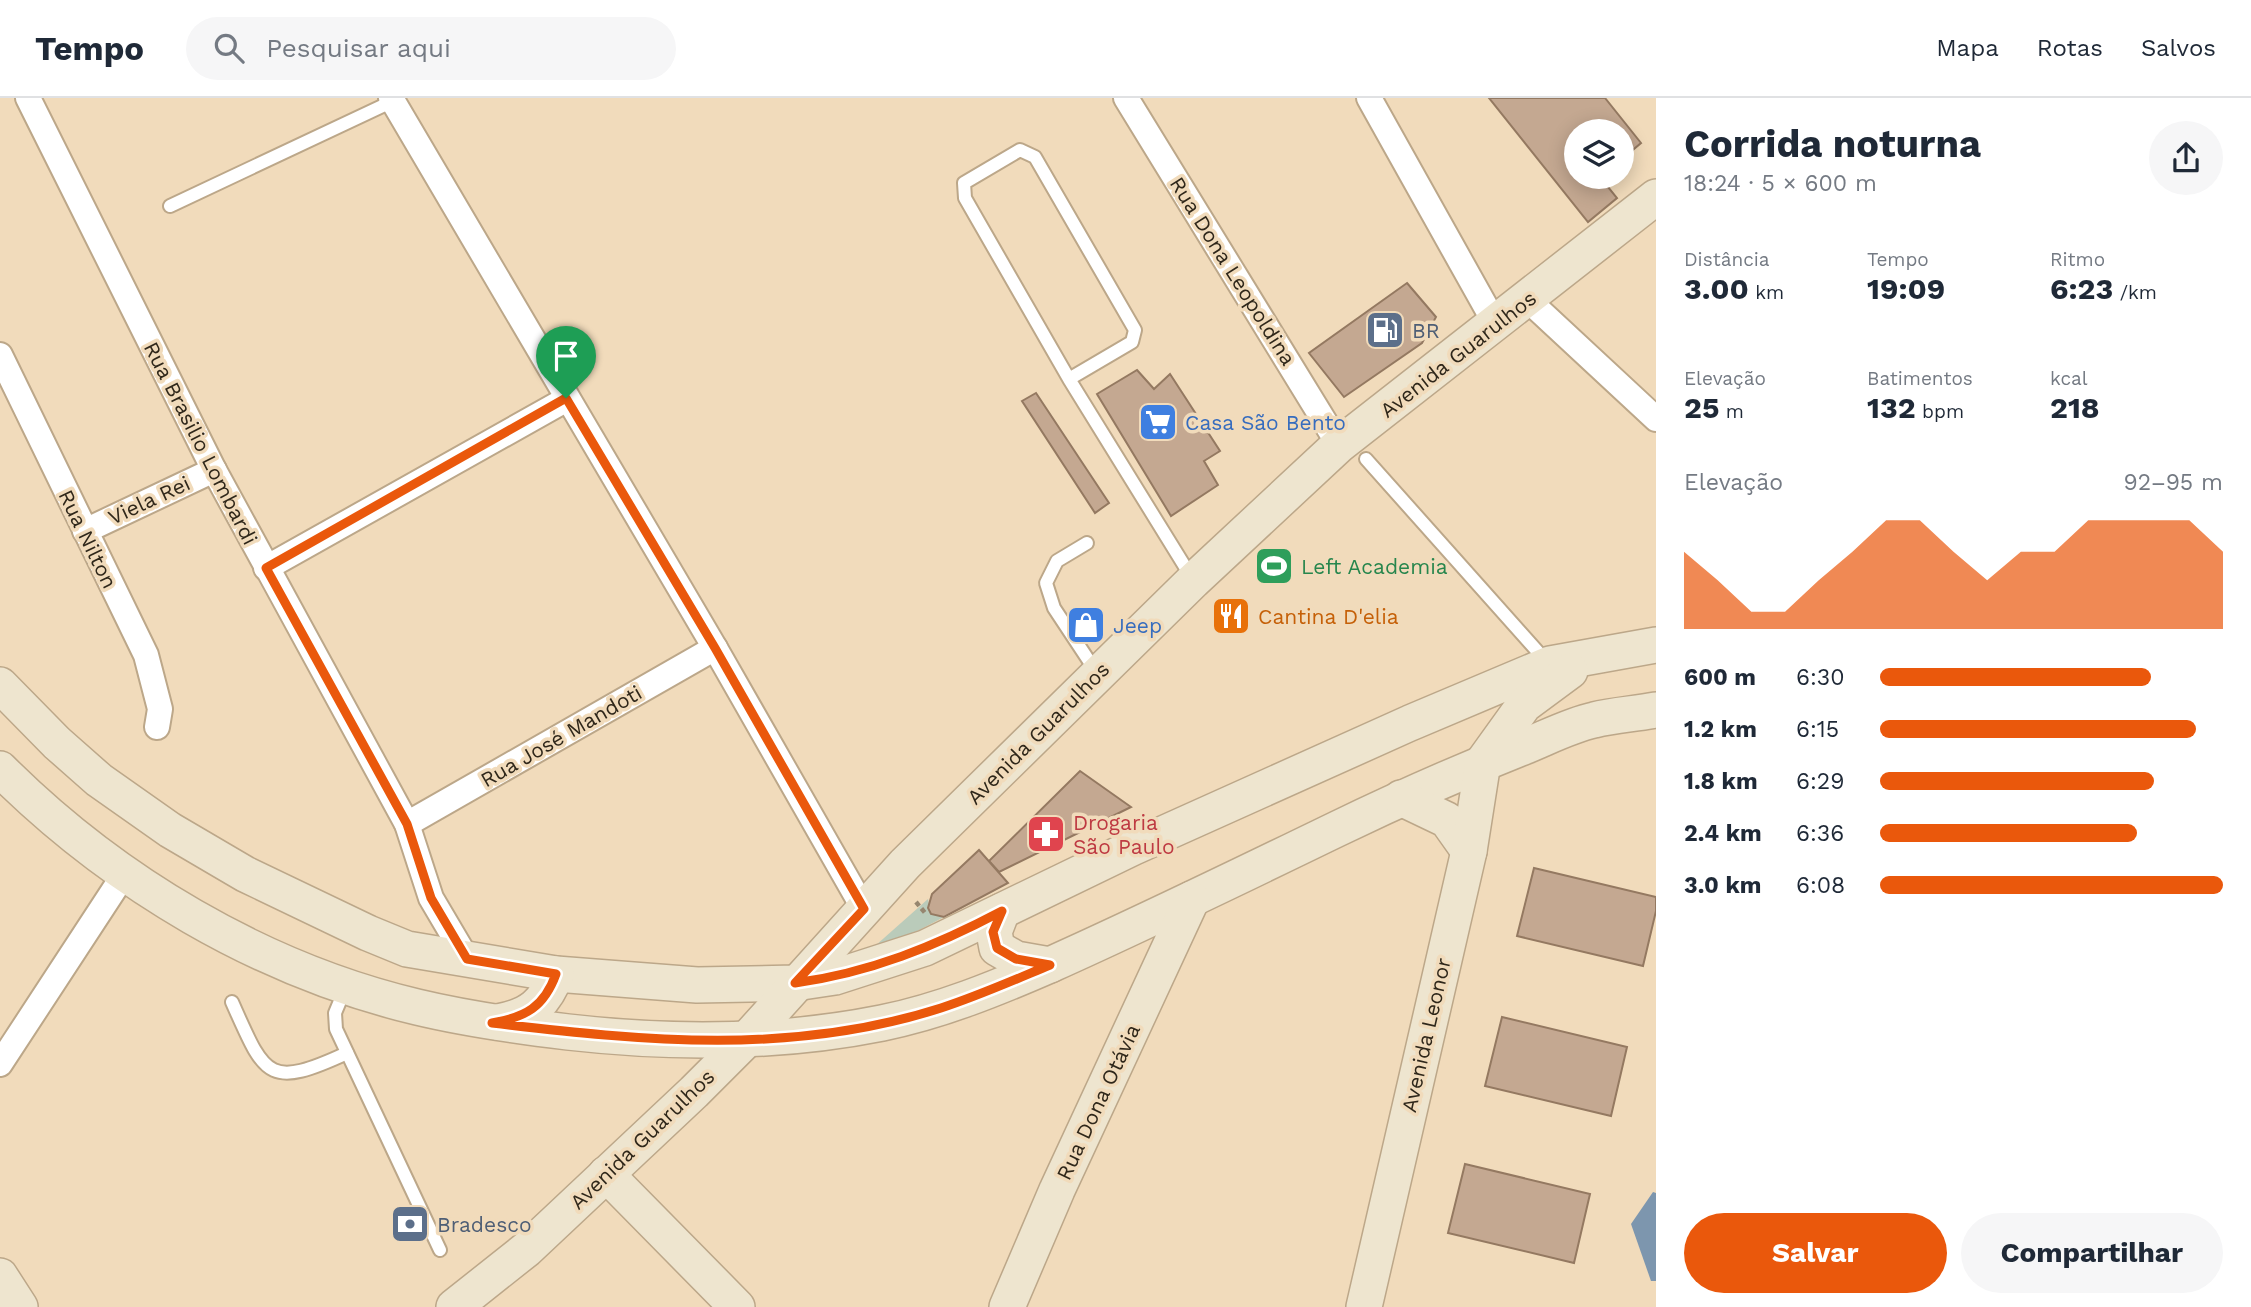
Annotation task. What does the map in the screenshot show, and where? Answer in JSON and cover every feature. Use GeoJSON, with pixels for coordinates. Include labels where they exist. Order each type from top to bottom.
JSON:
{"type":"FeatureCollection","features":[{"type":"Feature","properties":{"kind":"main road","name":"Avenida Guarulhos"},"geometry":{"type":"LineString","coordinates":[[454,1307],[527,1249],[746,1040],[864,909],[1193,581],[1353,452],[1496,325],[1656,197]]}},
{"type":"Feature","properties":{"kind":"main road"},"geometry":{"type":"LineString","coordinates":[[0,685],[57,743],[99,780],[170,830],[269,886],[407,949],[556,974],[697,985],[795,983],[835,977],[925,948],[1134,846],[1549,664],[1656,645]]}},
{"type":"Feature","properties":{"kind":"main road"},"geometry":{"type":"LineString","coordinates":[[1483,762],[1524,705],[1556,680],[1601,653]]}},
{"type":"Feature","properties":{"kind":"main road"},"geometry":{"type":"LineString","coordinates":[[0,769],[68,830],[125,873],[223,933],[279,961],[347,986],[414,1006],[492,1023],[601,1036],[709,1042],[884,1023],[940,1008],[1050,965],[1192,900],[1401,798],[1483,762],[1591,720],[1656,710]]}},
{"type":"Feature","properties":{"kind":"main road","name":"Avenida Leonor"},"geometry":{"type":"LineString","coordinates":[[1364,1307],[1469,851],[1483,762]]}},
{"type":"Feature","properties":{"kind":"main road"},"geometry":{"type":"LineString","coordinates":[[1401,798],[1447,820],[1469,851]]}},
{"type":"Feature","properties":{"kind":"main road","name":"Rua Dona Otávia"},"geometry":{"type":"LineString","coordinates":[[1007,1307],[1057,1190],[1192,900]]}},
{"type":"Feature","properties":{"kind":"main road"},"geometry":{"type":"LineString","coordinates":[[1002,911],[993,932],[997,948],[1016,959],[1050,965]]}},
{"type":"Feature","properties":{"kind":"main road"},"geometry":{"type":"LineString","coordinates":[[492,1023],[524,1016],[536,1008],[546,997],[556,974]]}},
{"type":"Feature","properties":{"kind":"main road"},"geometry":{"type":"LineString","coordinates":[[697,985],[710,1015],[706,1079]]}},
{"type":"Feature","properties":{"kind":"main road"},"geometry":{"type":"LineString","coordinates":[[606,1174],[737,1307]]}},
{"type":"Feature","properties":{"kind":"main road"},"geometry":{"type":"LineString","coordinates":[[0,1276],[20,1307]]}},
{"type":"Feature","properties":{"kind":"street","name":"Rua Brasilio Lombardi"},"geometry":{"type":"LineString","coordinates":[[28,98],[214,470],[407,824],[431,898],[467,959]]}},
{"type":"Feature","properties":{"kind":"street","name":"Rua Dona Leopoldina"},"geometry":{"type":"LineString","coordinates":[[1126,98],[1353,452]]}},
{"type":"Feature","properties":{"kind":"street"},"geometry":{"type":"LineString","coordinates":[[1369,98],[1496,325]]}},
{"type":"Feature","properties":{"kind":"street"},"geometry":{"type":"LineString","coordinates":[[392,99],[715,648],[864,909]]}},
{"type":"Feature","properties":{"kind":"street"},"geometry":{"type":"LineString","coordinates":[[1528,300],[1656,419]]}},
{"type":"Feature","properties":{"kind":"street","name":"Rua Nilton"},"geometry":{"type":"LineString","coordinates":[[0,355],[146,655],[160,709],[158,727]]}},
{"type":"Feature","properties":{"kind":"street"},"geometry":{"type":"LineString","coordinates":[[266,568],[566,398]]}},
{"type":"Feature","properties":{"kind":"street","name":"Viela Rei"},"geometry":{"type":"LineString","coordinates":[[85,531],[214,470]]}},
{"type":"Feature","properties":{"kind":"street","name":"Rua José Mandoti"},"geometry":{"type":"LineString","coordinates":[[407,824],[715,648]]}},
{"type":"Feature","properties":{"kind":"street"},"geometry":{"type":"LineString","coordinates":[[0,1064],[125,873]]}},
{"type":"Feature","properties":{"kind":"street"},"geometry":{"type":"LineString","coordinates":[[407,949],[424,930],[429,917],[431,898]]}},
{"type":"Feature","properties":{"kind":"lane"},"geometry":{"type":"LineString","coordinates":[[170,206],[392,99]]}},
{"type":"Feature","properties":{"kind":"lane"},"geometry":{"type":"LineString","coordinates":[[1069,379],[1132,342],[1135,330],[1035,157],[1020,150],[964,183],[963,193],[1069,379],[1193,581]]}},
{"type":"Feature","properties":{"kind":"lane","name":"Rua Dona Leopoldina"},"geometry":{"type":"LineString","coordinates":[[1353,452],[1549,664]]}},
{"type":"Feature","properties":{"kind":"lane"},"geometry":{"type":"LineString","coordinates":[[1087,543],[1057,561],[1046,583],[1054,608],[1098,674]]}},
{"type":"Feature","properties":{"kind":"lane"},"geometry":{"type":"LineString","coordinates":[[347,986],[335,1013],[336,1029],[440,1250]]}},
{"type":"Feature","properties":{"kind":"lane"},"geometry":{"type":"LineString","coordinates":[[232,1002],[253,1049],[270,1068],[281,1073],[306,1072],[347,1053]]}},
{"type":"Feature","properties":{"kind":"green space"},"geometry":{"type":"Polygon","coordinates":[[[928,899],[931,914],[944,917],[879,951],[875,946],[928,899]]]}},
{"type":"Feature","properties":{"kind":"water"},"geometry":{"type":"Polygon","coordinates":[[[1653,1192],[1656,1193],[1656,1281],[1651,1281],[1631,1224],[1653,1192]]]}},
{"type":"Feature","properties":{"kind":"building"},"geometry":{"type":"Polygon","coordinates":[[[1489,98],[1605,98],[1622,119],[1564,119],[1564,189],[1610,189],[1617,198],[1588,222],[1489,98]]]}},
{"type":"Feature","properties":{"kind":"building"},"geometry":{"type":"Polygon","coordinates":[[[1634,134],[1641,143],[1634,149],[1634,134]]]}},
{"type":"Feature","properties":{"kind":"building","name":"BR"},"geometry":{"type":"Polygon","coordinates":[[[1407,283],[1436,317],[1422,343],[1344,397],[1309,353],[1407,283]]]}},
{"type":"Feature","properties":{"kind":"building","name":"Casa São Bento"},"geometry":{"type":"Polygon","coordinates":[[[1137,370],[1154,389],[1170,374],[1220,451],[1204,461],[1218,485],[1171,516],[1097,394],[1137,370]]]}},
{"type":"Feature","properties":{"kind":"building"},"geometry":{"type":"Polygon","coordinates":[[[1036,393],[1109,503],[1095,513],[1022,401],[1036,393]]]}},
{"type":"Feature","properties":{"kind":"building","name":"Drogaria São Paulo"},"geometry":{"type":"Polygon","coordinates":[[[1080,771],[1131,807],[999,872],[989,861],[1080,771]]]}},
{"type":"Feature","properties":{"kind":"building"},"geometry":{"type":"Polygon","coordinates":[[[979,850],[1008,883],[944,917],[931,914],[928,908],[932,894],[979,850]]]}},
{"type":"Feature","properties":{"kind":"building"},"geometry":{"type":"Polygon","coordinates":[[[1534,868],[1656,897],[1656,911],[1643,966],[1517,936],[1534,868]]]}},
{"type":"Feature","properties":{"kind":"building"},"geometry":{"type":"Polygon","coordinates":[[[1502,1017],[1627,1047],[1611,1116],[1485,1086],[1502,1017]]]}},
{"type":"Feature","properties":{"kind":"building"},"geometry":{"type":"Polygon","coordinates":[[[1465,1164],[1590,1194],[1574,1263],[1448,1233],[1465,1164]]]}},
{"type":"Feature","properties":{"kind":"place","name":"BR"},"geometry":{"type":"Point","coordinates":[1385,330]}},
{"type":"Feature","properties":{"kind":"place","name":"Casa São Bento"},"geometry":{"type":"Point","coordinates":[1158,422]}},
{"type":"Feature","properties":{"kind":"place","name":"Left Academia"},"geometry":{"type":"Point","coordinates":[1274,566]}},
{"type":"Feature","properties":{"kind":"place","name":"Cantina D'elia"},"geometry":{"type":"Point","coordinates":[1231,616]}},
{"type":"Feature","properties":{"kind":"place","name":"Jeep"},"geometry":{"type":"Point","coordinates":[1086,625]}},
{"type":"Feature","properties":{"kind":"place","name":"Drogaria São Paulo"},"geometry":{"type":"Point","coordinates":[1046,834]}},
{"type":"Feature","properties":{"kind":"place","name":"Bradesco"},"geometry":{"type":"Point","coordinates":[410,1224]}},
{"type":"Feature","properties":{"kind":"route"},"geometry":{"type":"LineString","coordinates":[[566,398],[715,648],[864,909],[795,983],[869,968],[960,933],[1002,911],[993,932],[993,944],[1004,954],[1016,959],[1050,965],[940,1008],[884,1023],[779,1038],[670,1041],[492,1023],[524,1016],[536,1008],[546,997],[556,974],[467,959],[431,898],[421,860],[407,824],[266,568],[566,398]]}}]}
